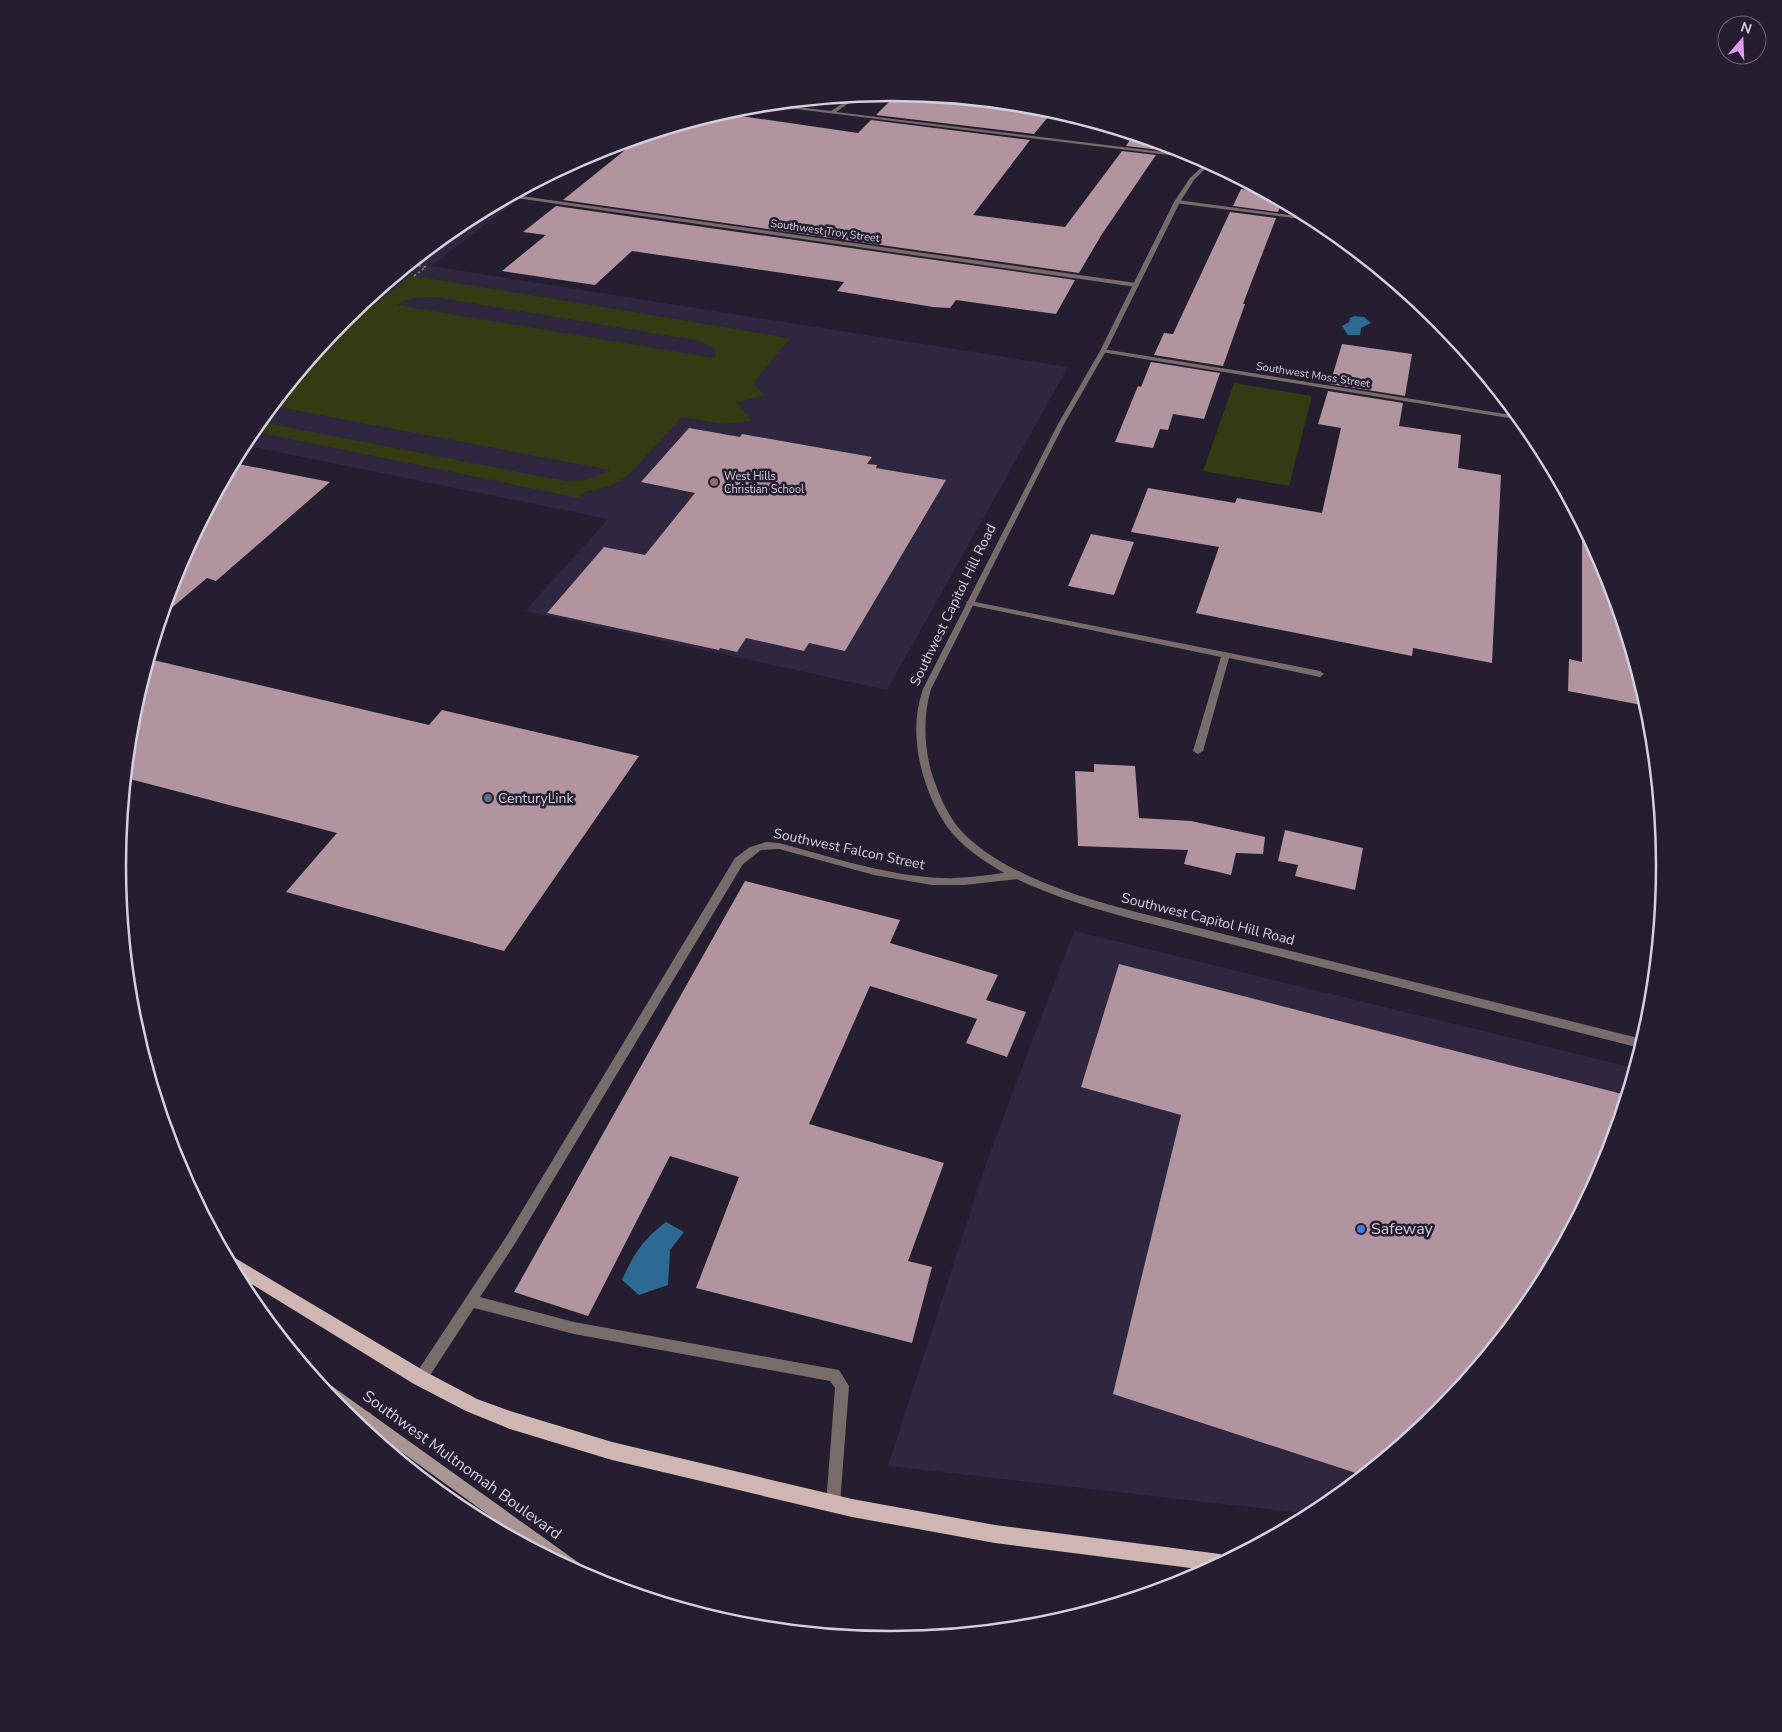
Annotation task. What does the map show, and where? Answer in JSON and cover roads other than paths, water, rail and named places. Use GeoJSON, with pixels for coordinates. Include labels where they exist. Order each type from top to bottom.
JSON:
{"type":"FeatureCollection","features":[{"type":"Feature","properties":{"kind":"main road"},"geometry":{"type":"LineString","coordinates":[[242,1269],[420,1378],[472,1405],[538,1429],[612,1451],[833,1504],[995,1534],[1209,1562]]}},
{"type":"Feature","properties":{"kind":"main road","name":"Southwest Multnomah Boulevard"},"geometry":{"type":"LineString","coordinates":[[375,1430],[542,1546]]}},
{"type":"Feature","properties":{"kind":"street"},"geometry":{"type":"LineString","coordinates":[[832,113],[847,103]]}},
{"type":"Feature","properties":{"kind":"street"},"geometry":{"type":"LineString","coordinates":[[791,108],[1172,155]]}},
{"type":"Feature","properties":{"kind":"street","name":"Southwest Capitol Hill Road"},"geometry":{"type":"LineString","coordinates":[[1203,168],[1192,179],[1177,202],[1103,351],[1062,424],[936,669],[923,701],[920,741],[924,763],[930,782],[946,815],[960,835],[975,848],[1019,875],[1082,900],[1117,911],[1635,1042]]}},
{"type":"Feature","properties":{"kind":"street","name":"Southwest Troy Street"},"geometry":{"type":"LineString","coordinates":[[521,197],[1136,285]]}},
{"type":"Feature","properties":{"kind":"street"},"geometry":{"type":"LineString","coordinates":[[1177,202],[1295,217]]}},
{"type":"Feature","properties":{"kind":"street","name":"Southwest Moss Street"},"geometry":{"type":"LineString","coordinates":[[1103,351],[1510,416]]}},
{"type":"Feature","properties":{"kind":"street"},"geometry":{"type":"LineString","coordinates":[[970,603],[1320,674]]}},
{"type":"Feature","properties":{"kind":"street"},"geometry":{"type":"LineString","coordinates":[[1198,751],[1226,655]]}},
{"type":"Feature","properties":{"kind":"street","name":"Southwest Falcon Street"},"geometry":{"type":"LineString","coordinates":[[472,1301],[512,1238],[739,861],[762,845],[779,846],[892,874],[932,881],[968,881],[1019,875]]}},
{"type":"Feature","properties":{"kind":"street"},"geometry":{"type":"LineString","coordinates":[[420,1378],[472,1301],[574,1328],[834,1375],[842,1386],[833,1504]]}},
{"type":"Feature","properties":{"kind":"water"},"geometry":{"type":"Polygon","coordinates":[[[1354,316],[1364,317],[1371,323],[1361,328],[1360,335],[1348,335],[1342,326],[1354,316]]]}},
{"type":"Feature","properties":{"kind":"water"},"geometry":{"type":"Polygon","coordinates":[[[666,1222],[684,1232],[670,1250],[668,1285],[639,1295],[622,1280],[640,1248],[666,1222]]]}},
{"type":"Feature","properties":{"kind":"place","name":"West Hills Christian School"},"geometry":{"type":"Point","coordinates":[714,482]}},
{"type":"Feature","properties":{"kind":"place","name":"CenturyLink"},"geometry":{"type":"Point","coordinates":[488,798]}},
{"type":"Feature","properties":{"kind":"place","name":"Safeway"},"geometry":{"type":"Point","coordinates":[1361,1229]}}]}
